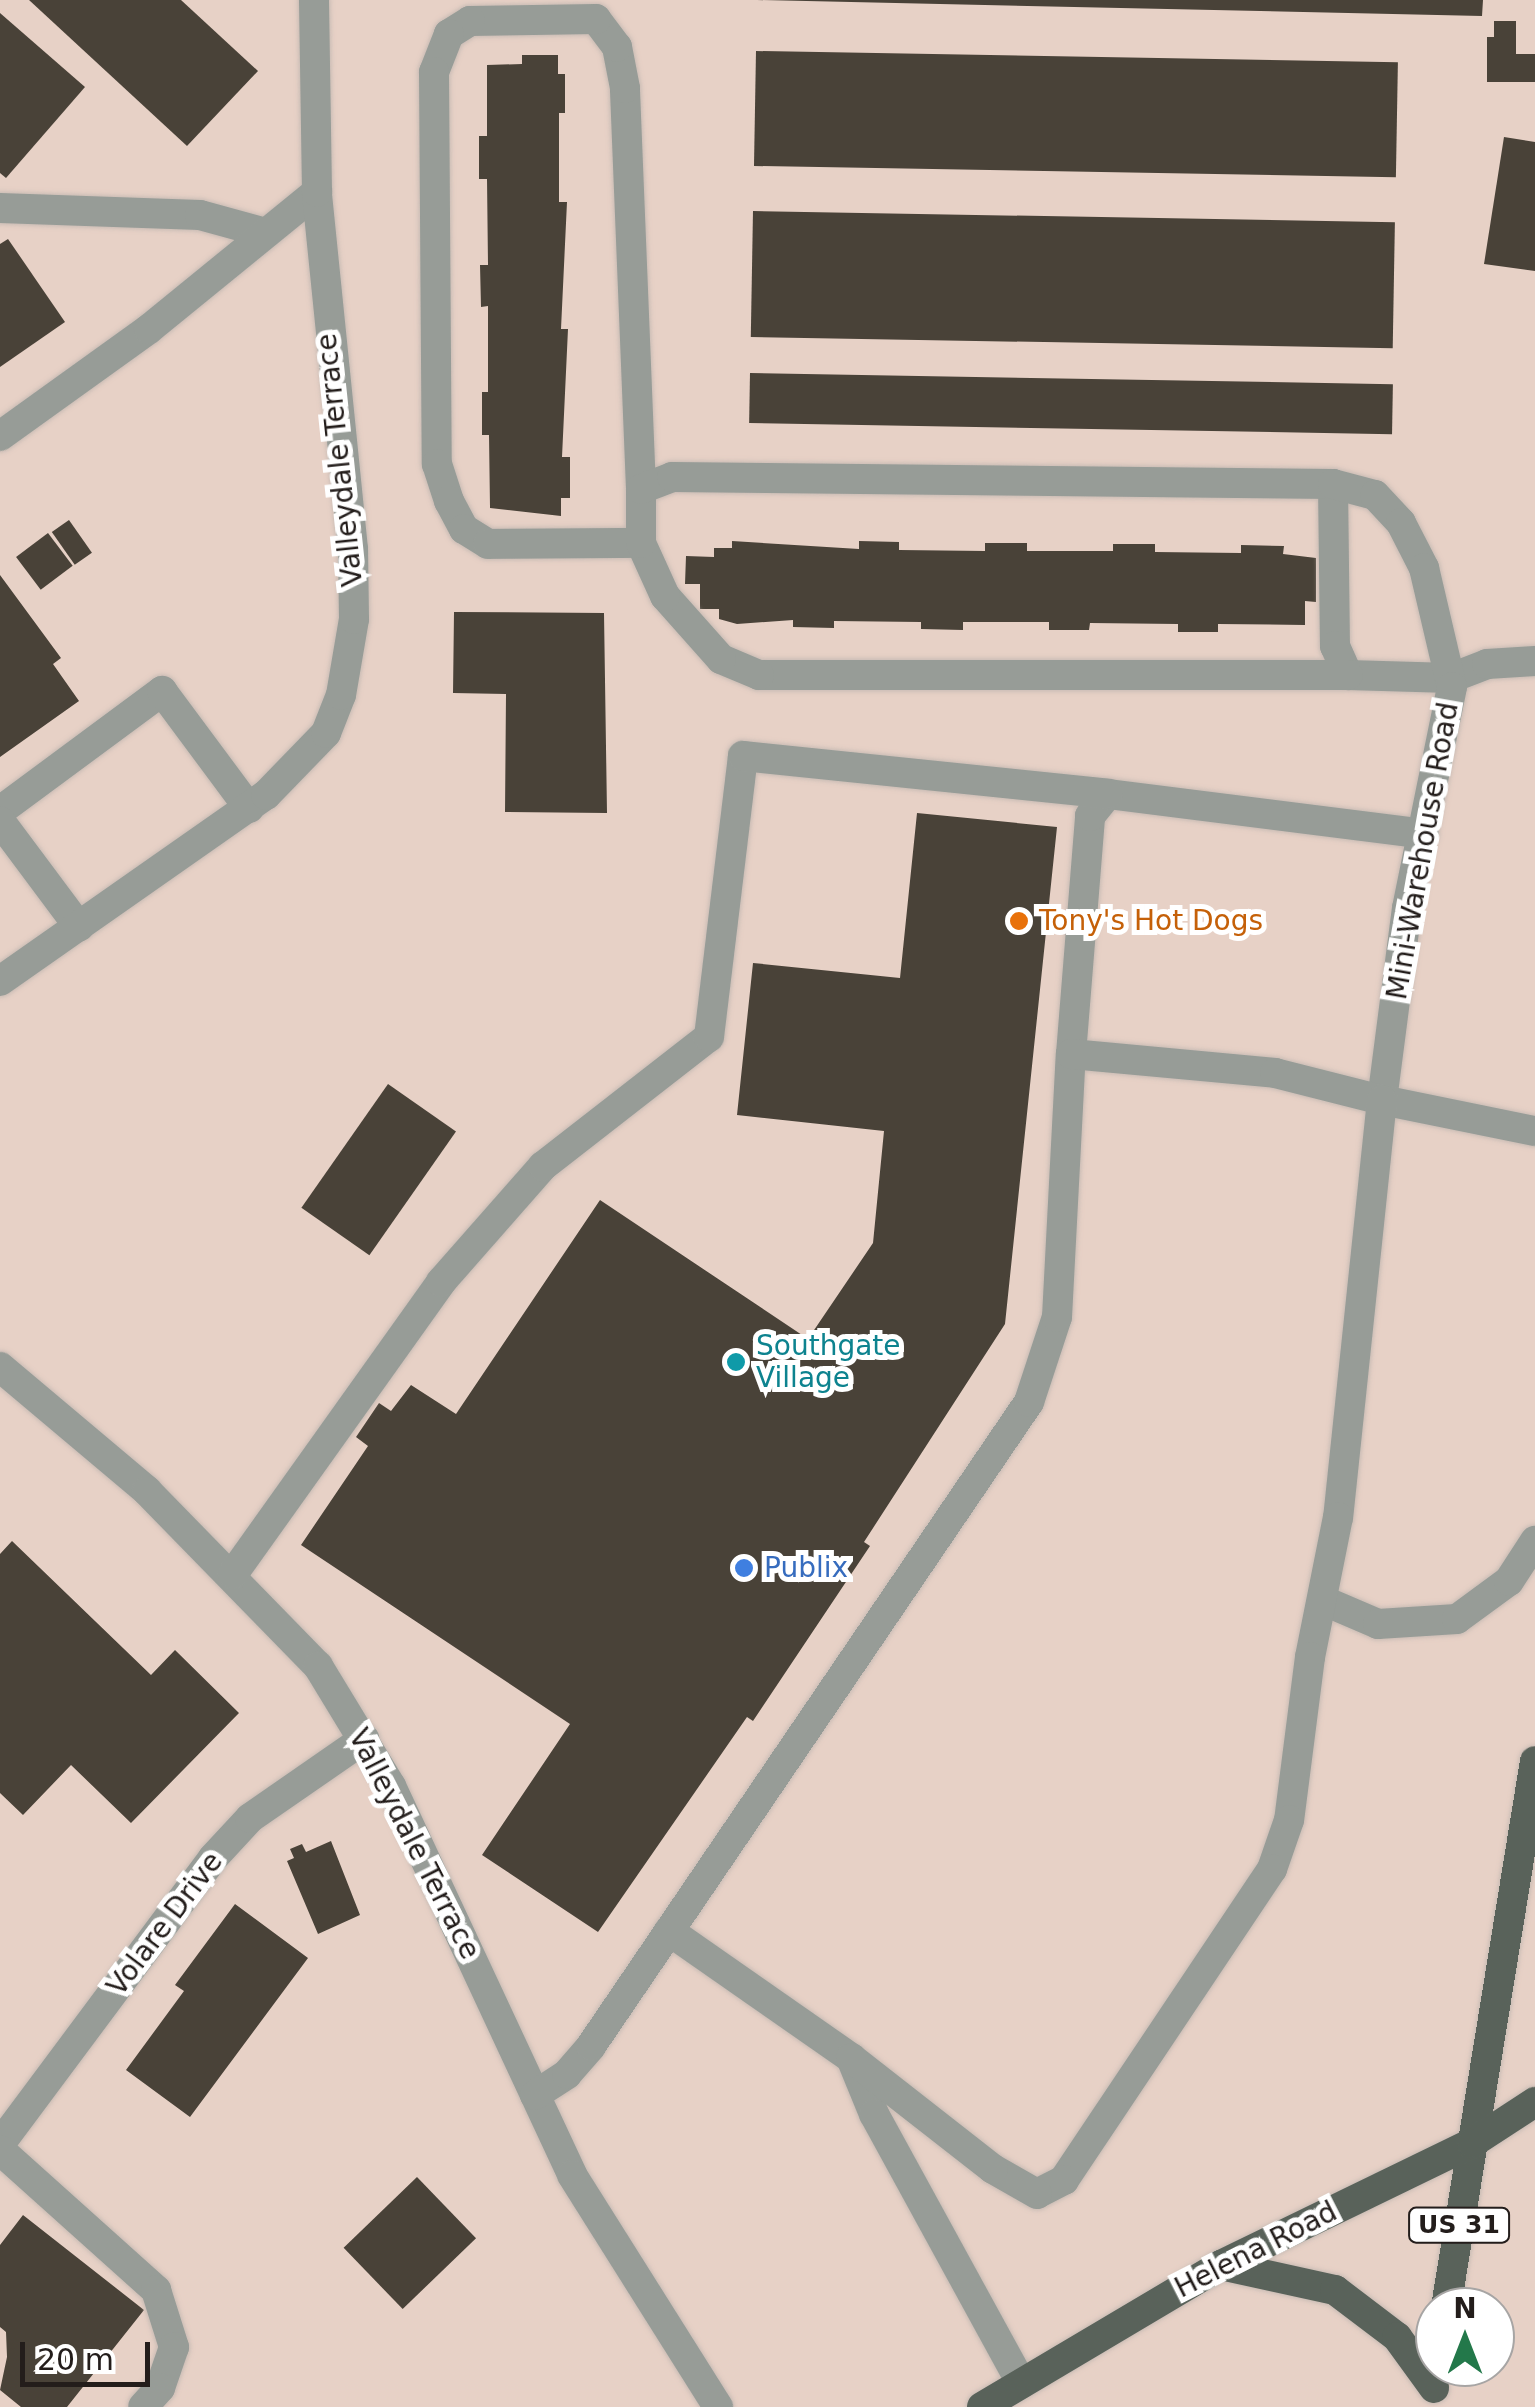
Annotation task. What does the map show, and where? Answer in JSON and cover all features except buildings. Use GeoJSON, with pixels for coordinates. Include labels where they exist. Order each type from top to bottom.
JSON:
{"type":"FeatureCollection","features":[{"type":"Feature","properties":{"kind":"main road","name":"US 31"},"geometry":{"type":"LineString","coordinates":[[1449,2287],[1535,1761]]}},
{"type":"Feature","properties":{"kind":"main road","name":"Helena Road"},"geometry":{"type":"LineString","coordinates":[[982,2407],[1221,2265],[1472,2143],[1535,2102]]}},
{"type":"Feature","properties":{"kind":"main road"},"geometry":{"type":"LineString","coordinates":[[1221,2265],[1336,2290],[1397,2336],[1415,2361]]}},
{"type":"Feature","properties":{"kind":"street","name":"Valleydale Terrace"},"geometry":{"type":"LineString","coordinates":[[0,981],[249,808],[302,764],[326,733],[341,695],[354,620],[354,549],[317,192],[314,0]]}},
{"type":"Feature","properties":{"kind":"street"},"geometry":{"type":"LineString","coordinates":[[641,542],[488,544],[464,529],[448,501],[437,464],[434,72],[449,34],[470,22],[596,19],[617,46],[625,88],[641,542],[676,609],[721,659],[759,675],[1451,678],[1487,664],[1535,661]]}},
{"type":"Feature","properties":{"kind":"street"},"geometry":{"type":"LineString","coordinates":[[0,436],[148,330],[317,192]]}},
{"type":"Feature","properties":{"kind":"street"},"geometry":{"type":"LineString","coordinates":[[0,208],[200,215],[266,233]]}},
{"type":"Feature","properties":{"kind":"street","name":"Mini-Warehouse Road"},"geometry":{"type":"LineString","coordinates":[[641,490],[672,476],[1333,484],[1375,495],[1401,522],[1424,568],[1451,678],[1382,1100],[1338,1518],[1289,1820],[1272,1869],[1064,2180],[1037,2194],[993,2168],[851,2058]]}},
{"type":"Feature","properties":{"kind":"street"},"geometry":{"type":"LineString","coordinates":[[1333,484],[1335,646],[1348,675]]}},
{"type":"Feature","properties":{"kind":"street"},"geometry":{"type":"LineString","coordinates":[[0,811],[162,691],[249,808]]}},
{"type":"Feature","properties":{"kind":"street"},"geometry":{"type":"LineString","coordinates":[[233,1574],[441,1282],[542,1166],[709,1036],[742,756],[1108,794],[1424,834]]}},
{"type":"Feature","properties":{"kind":"street"},"geometry":{"type":"LineString","coordinates":[[535,2095],[567,2074],[591,2046],[1029,1402],[1056,1317],[1090,816],[1108,794]]}},
{"type":"Feature","properties":{"kind":"street"},"geometry":{"type":"LineString","coordinates":[[0,821],[79,927]]}},
{"type":"Feature","properties":{"kind":"street"},"geometry":{"type":"LineString","coordinates":[[1071,1054],[1275,1073],[1382,1100],[1535,1131]]}},
{"type":"Feature","properties":{"kind":"street","name":"Valleydale Terrace"},"geometry":{"type":"LineString","coordinates":[[0,1366],[147,1491],[233,1574],[318,1666],[364,1738],[612,2246],[718,2407]]}},
{"type":"Feature","properties":{"kind":"street"},"geometry":{"type":"LineString","coordinates":[[1322,1600],[1378,1624],[1457,1619],[1509,1582],[1535,1541]]}},
{"type":"Feature","properties":{"kind":"street","name":"Volare Drive"},"geometry":{"type":"LineString","coordinates":[[0,2147],[213,1858],[250,1818],[364,1738]]}},
{"type":"Feature","properties":{"kind":"street"},"geometry":{"type":"LineString","coordinates":[[668,1931],[851,2058],[874,2114],[1021,2382]]}},
{"type":"Feature","properties":{"kind":"street"},"geometry":{"type":"LineString","coordinates":[[0,2147],[156,2290],[174,2347],[160,2388],[143,2407]]}},
{"type":"Feature","properties":{"kind":"shaded area"},"geometry":{"type":"Polygon","coordinates":[[[0,0],[1535,0],[1535,2407],[0,2407],[0,0]]]}},
{"type":"Feature","properties":{"kind":"place","name":"Tony's Hot Dogs"},"geometry":{"type":"Point","coordinates":[1019,921]}},
{"type":"Feature","properties":{"kind":"place","name":"Southgate Village"},"geometry":{"type":"Point","coordinates":[736,1362]}},
{"type":"Feature","properties":{"kind":"place","name":"Publix"},"geometry":{"type":"Point","coordinates":[744,1568]}}]}
